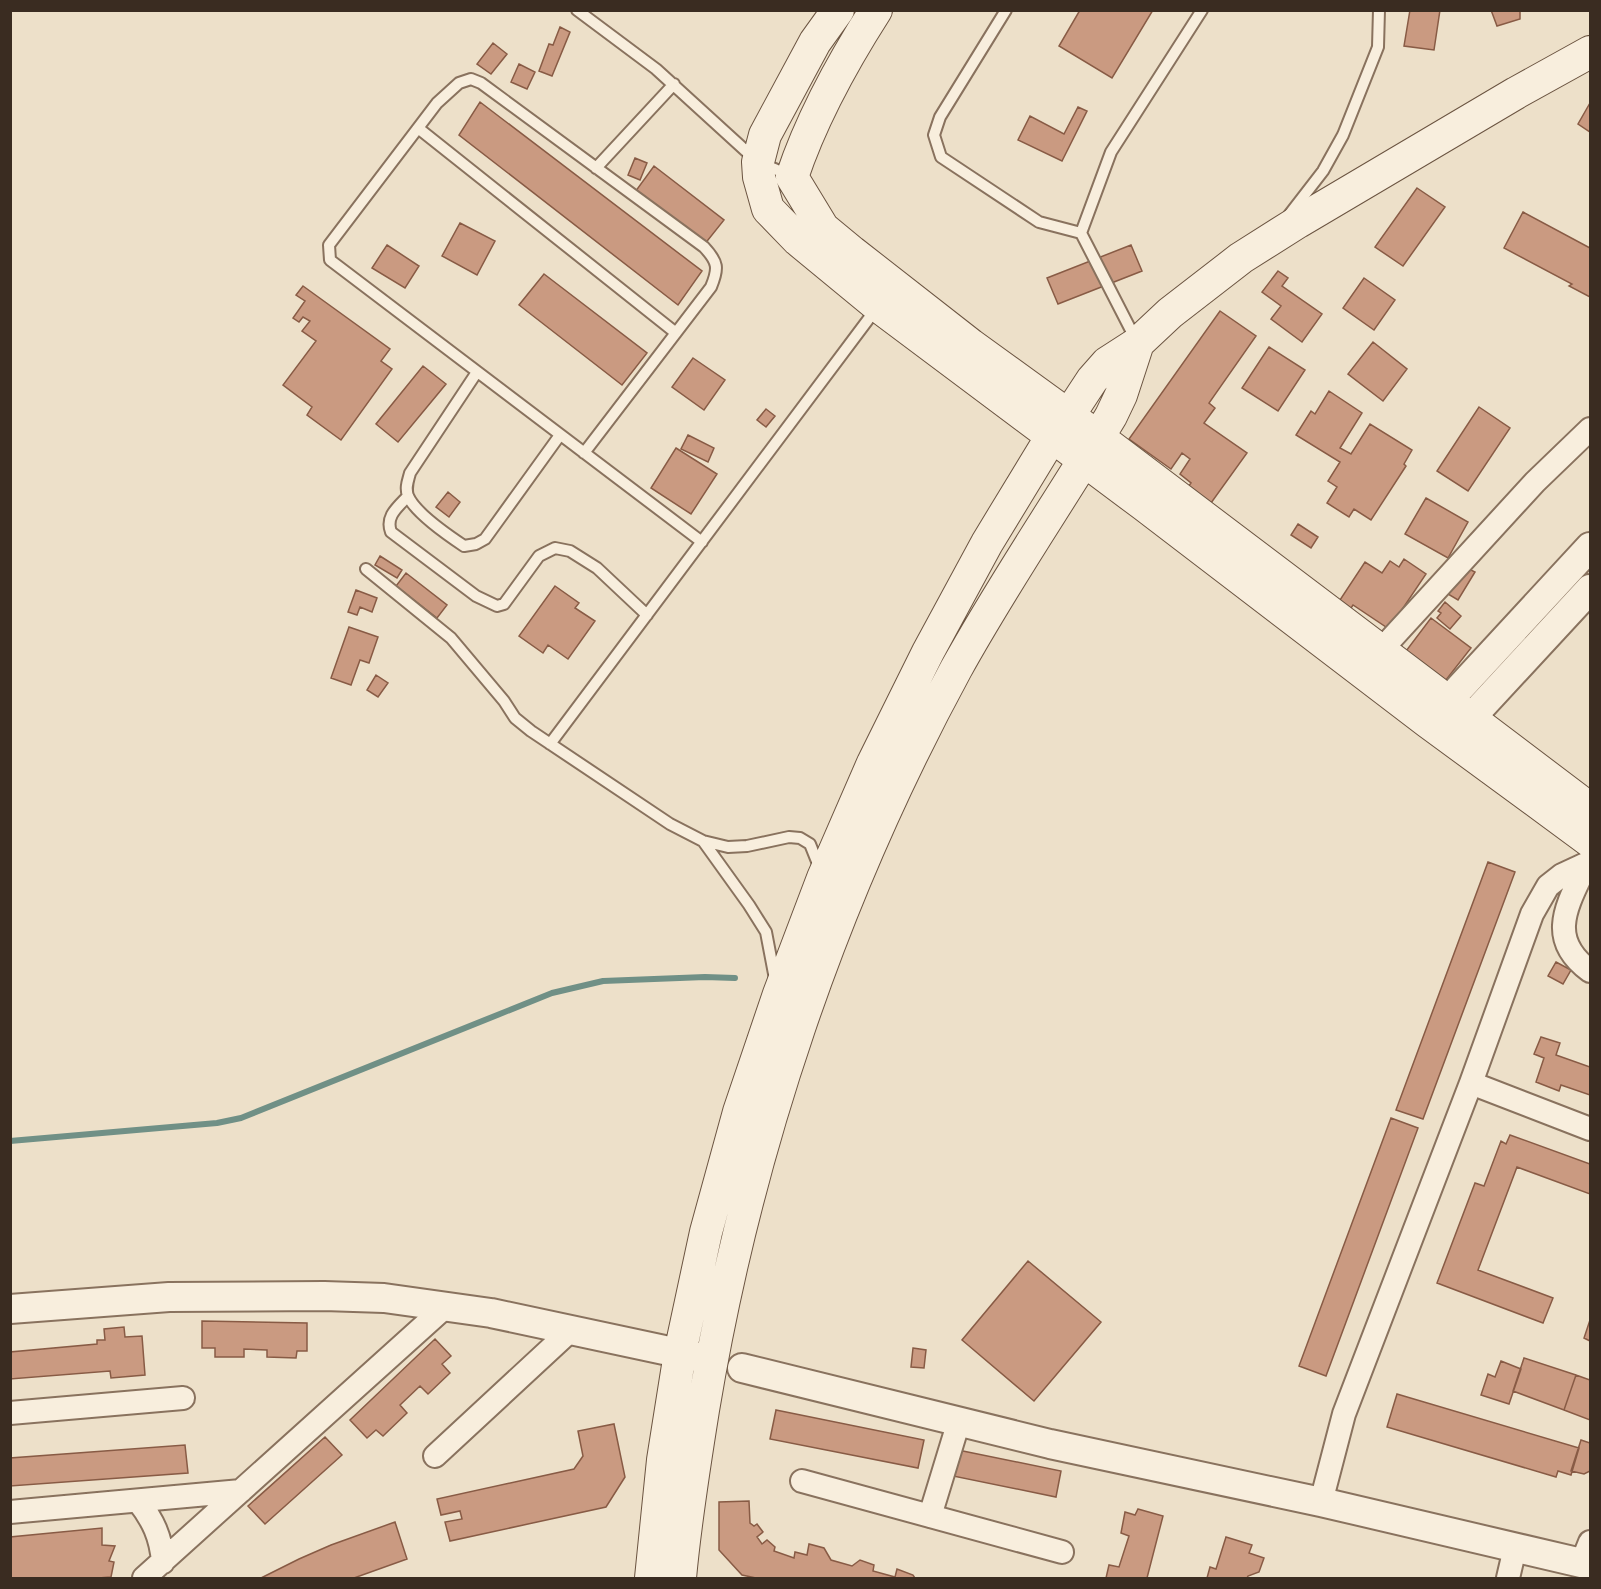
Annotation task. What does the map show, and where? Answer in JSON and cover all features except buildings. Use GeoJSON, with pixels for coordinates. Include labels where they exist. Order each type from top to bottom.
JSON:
{"type":"FeatureCollection","features":[{"type":"Feature","properties":{"kind":"main road"},"geometry":{"type":"LineString","coordinates":[[838,10],[815,42],[787,93],[765,135],[758,162],[759,177],[768,208],[798,240],[878,306],[1060,426],[1449,720],[1590,809]]}},
{"type":"Feature","properties":{"kind":"main road"},"geometry":{"type":"LineString","coordinates":[[876,10],[820,106],[803,144],[792,177],[823,228],[971,345],[1060,426]]}},
{"type":"Feature","properties":{"kind":"main road"},"geometry":{"type":"LineString","coordinates":[[651,1578],[663,1460],[680,1353],[709,1221],[739,1112],[779,994],[823,878],[873,764],[928,652],[987,543],[1060,426],[1092,380],[1107,363],[1138,343],[1205,285],[1269,239],[1516,93],[1590,52]]}},
{"type":"Feature","properties":{"kind":"main road"},"geometry":{"type":"LineString","coordinates":[[680,1578],[693,1467],[711,1360],[737,1240],[769,1122],[806,1005],[850,891],[900,778],[956,669],[1017,563],[1091,449],[1121,395],[1138,343]]}},
{"type":"Feature","properties":{"kind":"main road"},"geometry":{"type":"LineString","coordinates":[[1091,449],[1381,650],[1449,720],[1589,855]]}},
{"type":"Feature","properties":{"kind":"street"},"geometry":{"type":"LineString","coordinates":[[1381,650],[1535,482],[1590,429]]}},
{"type":"Feature","properties":{"kind":"street"},"geometry":{"type":"LineString","coordinates":[[1449,720],[1590,547]]}},
{"type":"Feature","properties":{"kind":"street"},"geometry":{"type":"LineString","coordinates":[[1449,720],[1590,589]]}},
{"type":"Feature","properties":{"kind":"street"},"geometry":{"type":"LineString","coordinates":[[1589,855],[1565,914],[1563,926],[1570,951],[1578,962],[1590,971]]}},
{"type":"Feature","properties":{"kind":"street"},"geometry":{"type":"LineString","coordinates":[[1321,1502],[1344,1414],[1471,1083],[1532,914],[1548,886],[1589,855]]}},
{"type":"Feature","properties":{"kind":"street"},"geometry":{"type":"LineString","coordinates":[[1471,1083],[1590,1130]]}},
{"type":"Feature","properties":{"kind":"street"},"geometry":{"type":"LineString","coordinates":[[10,1309],[169,1297],[324,1296],[384,1298],[491,1313],[711,1360],[1061,1446],[1321,1502],[1515,1548],[1588,1556]]}},
{"type":"Feature","properties":{"kind":"street"},"geometry":{"type":"LineString","coordinates":[[144,1578],[445,1306]]}},
{"type":"Feature","properties":{"kind":"street"},"geometry":{"type":"LineString","coordinates":[[435,1456],[571,1330]]}},
{"type":"Feature","properties":{"kind":"street"},"geometry":{"type":"LineString","coordinates":[[10,1413],[183,1398]]}},
{"type":"Feature","properties":{"kind":"street"},"geometry":{"type":"LineString","coordinates":[[930,1516],[959,1421]]}},
{"type":"Feature","properties":{"kind":"street"},"geometry":{"type":"LineString","coordinates":[[802,1481],[1062,1552]]}},
{"type":"Feature","properties":{"kind":"street"},"geometry":{"type":"LineString","coordinates":[[10,1512],[241,1491]]}},
{"type":"Feature","properties":{"kind":"street"},"geometry":{"type":"LineString","coordinates":[[138,1500],[158,1531],[163,1562]]}},
{"type":"Feature","properties":{"kind":"street"},"geometry":{"type":"LineString","coordinates":[[1508,1578],[1515,1548]]}},
{"type":"Feature","properties":{"kind":"lane"},"geometry":{"type":"LineString","coordinates":[[577,10],[674,84],[758,162],[792,177]]}},
{"type":"Feature","properties":{"kind":"lane"},"geometry":{"type":"LineString","coordinates":[[1006,10],[939,117],[934,135],[941,157],[1039,222],[1081,233]]}},
{"type":"Feature","properties":{"kind":"lane"},"geometry":{"type":"LineString","coordinates":[[1138,343],[1081,233],[1111,152],[1202,10]]}},
{"type":"Feature","properties":{"kind":"lane"},"geometry":{"type":"LineString","coordinates":[[1269,239],[1323,171],[1343,135],[1378,47],[1379,10]]}},
{"type":"Feature","properties":{"kind":"lane"},"geometry":{"type":"LineString","coordinates":[[584,453],[711,288],[717,273],[715,259],[704,247],[481,83],[471,80],[459,83],[437,103],[329,245],[330,260],[560,435],[702,542]]}},
{"type":"Feature","properties":{"kind":"lane"},"geometry":{"type":"LineString","coordinates":[[596,168],[674,84]]}},
{"type":"Feature","properties":{"kind":"lane"},"geometry":{"type":"LineString","coordinates":[[418,128],[676,333]]}},
{"type":"Feature","properties":{"kind":"lane"},"geometry":{"type":"LineString","coordinates":[[550,744],[878,306]]}},
{"type":"Feature","properties":{"kind":"lane"},"geometry":{"type":"LineString","coordinates":[[477,372],[410,473],[406,486],[408,496],[414,505],[448,535],[465,546],[485,539],[560,435]]}},
{"type":"Feature","properties":{"kind":"lane"},"geometry":{"type":"LineString","coordinates":[[408,496],[391,515],[388,525],[392,532],[476,596],[497,606],[504,604],[539,556],[555,549],[570,551],[597,568],[647,615]]}},
{"type":"Feature","properties":{"kind":"lane"},"geometry":{"type":"LineString","coordinates":[[366,569],[451,638],[504,701],[515,718],[550,744],[670,824],[703,841],[728,847],[747,846],[789,837],[800,838],[810,844],[823,878]]}},
{"type":"Feature","properties":{"kind":"lane"},"geometry":{"type":"LineString","coordinates":[[703,841],[766,932],[779,994]]}},
{"type":"Feature","properties":{"kind":"waterway"},"geometry":{"type":"LineString","coordinates":[[10,1141],[217,1123],[241,1118],[552,993],[603,981],[735,978]]}}]}
